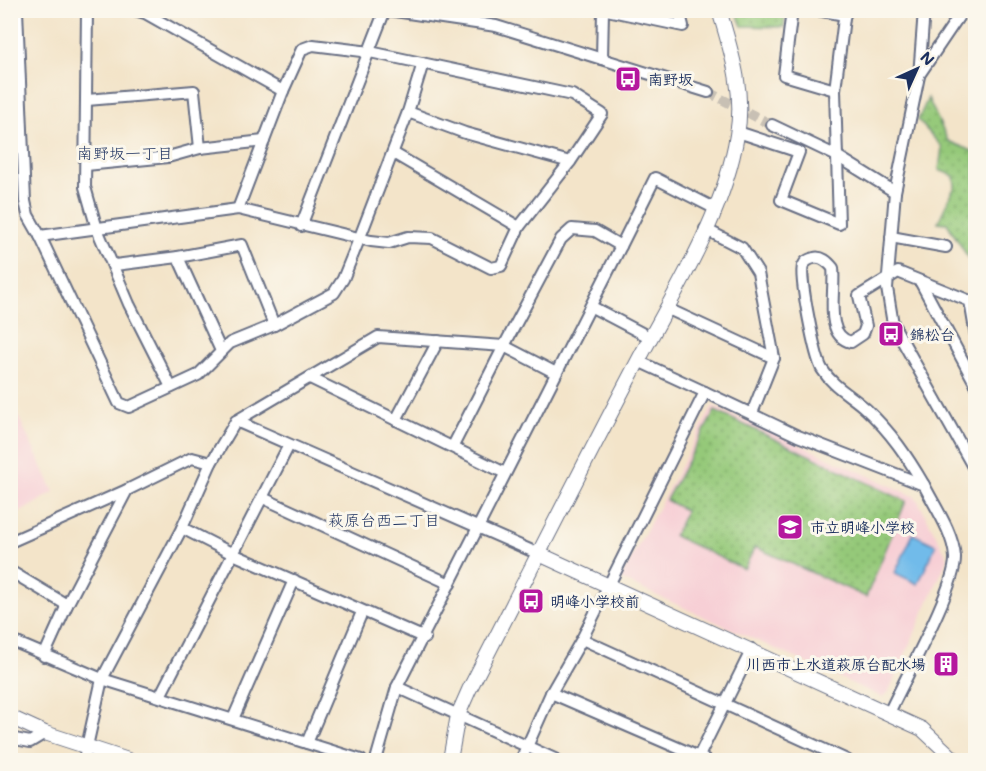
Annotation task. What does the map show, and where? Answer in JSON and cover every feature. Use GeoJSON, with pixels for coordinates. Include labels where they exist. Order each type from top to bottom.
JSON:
{"type":"FeatureCollection","features":[{"type":"Feature","properties":{"kind":"street"},"geometry":{"type":"LineString","coordinates":[[17,10],[15,53],[28,216],[40,236],[119,403],[129,407],[198,375],[230,343],[273,325],[334,293],[344,279],[393,153],[423,63]]}},
{"type":"Feature","properties":{"kind":"street"},"geometry":{"type":"LineString","coordinates":[[87,10],[85,187],[97,229],[115,265],[129,304],[171,387]]}},
{"type":"Feature","properties":{"kind":"street"},"geometry":{"type":"LineString","coordinates":[[135,10],[145,13],[283,91]]}},
{"type":"Feature","properties":{"kind":"street"},"geometry":{"type":"LineString","coordinates":[[301,226],[386,10],[496,27],[708,92]]}},
{"type":"Feature","properties":{"kind":"street"},"geometry":{"type":"LineString","coordinates":[[602,59],[605,10],[684,26],[679,10]]}},
{"type":"Feature","properties":{"kind":"street"},"geometry":{"type":"LineString","coordinates":[[450,760],[458,715],[666,308],[705,229],[730,170],[738,132],[738,73],[719,10]]}},
{"type":"Feature","properties":{"kind":"street"},"geometry":{"type":"LineString","coordinates":[[792,10],[784,75],[836,90]]}},
{"type":"Feature","properties":{"kind":"street"},"geometry":{"type":"LineString","coordinates":[[738,132],[799,152],[781,200],[839,224],[836,90],[845,13],[817,10]]}},
{"type":"Feature","properties":{"kind":"street"},"geometry":{"type":"LineString","coordinates":[[924,10],[919,76],[895,192],[887,302],[893,324],[975,472]]}},
{"type":"Feature","properties":{"kind":"street"},"geometry":{"type":"LineString","coordinates":[[919,76],[963,10]]}},
{"type":"Feature","properties":{"kind":"street"},"geometry":{"type":"LineString","coordinates":[[40,236],[238,209],[301,226],[388,243],[408,237],[432,238],[491,268],[501,266],[519,227],[570,162],[602,114],[572,95],[370,52],[313,45],[302,49],[283,91],[238,209]]}},
{"type":"Feature","properties":{"kind":"street"},"geometry":{"type":"LineString","coordinates":[[87,100],[194,90],[200,147]]}},
{"type":"Feature","properties":{"kind":"street"},"geometry":{"type":"LineString","coordinates":[[408,112],[465,133],[570,162]]}},
{"type":"Feature","properties":{"kind":"street"},"geometry":{"type":"LineString","coordinates":[[771,125],[837,156],[895,192]]}},
{"type":"Feature","properties":{"kind":"street"},"geometry":{"type":"LineString","coordinates":[[86,165],[168,157],[200,147],[264,141]]}},
{"type":"Feature","properties":{"kind":"street"},"geometry":{"type":"LineString","coordinates":[[393,153],[519,227]]}},
{"type":"Feature","properties":{"kind":"street"},"geometry":{"type":"LineString","coordinates":[[376,760],[397,687],[424,638],[556,373],[592,307],[655,178],[714,208]]}},
{"type":"Feature","properties":{"kind":"street"},"geometry":{"type":"LineString","coordinates":[[453,446],[561,238],[572,229],[595,231],[621,246]]}},
{"type":"Feature","properties":{"kind":"street"},"geometry":{"type":"LineString","coordinates":[[705,229],[742,248],[758,273],[774,358],[752,413]]}},
{"type":"Feature","properties":{"kind":"street"},"geometry":{"type":"LineString","coordinates":[[891,237],[946,247]]}},
{"type":"Feature","properties":{"kind":"street"},"geometry":{"type":"LineString","coordinates":[[115,265],[243,246],[273,325]]}},
{"type":"Feature","properties":{"kind":"street"},"geometry":{"type":"LineString","coordinates":[[178,257],[221,351]]}},
{"type":"Feature","properties":{"kind":"street"},"geometry":{"type":"LineString","coordinates":[[889,713],[946,593],[955,558],[949,535],[924,485],[897,440],[864,408],[830,381],[820,365],[803,289],[802,267],[806,261],[816,257],[826,260],[833,268],[836,333],[843,340],[851,342],[863,334],[866,326],[859,296],[898,272],[970,302],[975,336]]}},
{"type":"Feature","properties":{"kind":"street"},"geometry":{"type":"LineString","coordinates":[[921,283],[975,385]]}},
{"type":"Feature","properties":{"kind":"street"},"geometry":{"type":"LineString","coordinates":[[592,307],[651,338]]}},
{"type":"Feature","properties":{"kind":"street"},"geometry":{"type":"LineString","coordinates":[[666,308],[774,358]]}},
{"type":"Feature","properties":{"kind":"street"},"geometry":{"type":"LineString","coordinates":[[85,754],[102,679],[182,528],[211,463],[236,421],[378,337],[504,346],[556,373]]}},
{"type":"Feature","properties":{"kind":"street"},"geometry":{"type":"LineString","coordinates":[[396,420],[438,341]]}},
{"type":"Feature","properties":{"kind":"street"},"geometry":{"type":"LineString","coordinates":[[638,361],[798,436],[924,485]]}},
{"type":"Feature","properties":{"kind":"street"},"geometry":{"type":"LineString","coordinates":[[310,378],[505,473]]}},
{"type":"Feature","properties":{"kind":"street"},"geometry":{"type":"LineString","coordinates":[[520,760],[551,693],[582,639],[705,392]]}},
{"type":"Feature","properties":{"kind":"street"},"geometry":{"type":"LineString","coordinates":[[236,421],[752,649],[889,713],[922,729],[952,759]]}},
{"type":"Feature","properties":{"kind":"street"},"geometry":{"type":"LineString","coordinates":[[160,696],[289,445]]}},
{"type":"Feature","properties":{"kind":"street"},"geometry":{"type":"LineString","coordinates":[[10,542],[127,490],[192,458],[211,463]]}},
{"type":"Feature","properties":{"kind":"street"},"geometry":{"type":"LineString","coordinates":[[44,656],[67,605],[127,490]]}},
{"type":"Feature","properties":{"kind":"street"},"geometry":{"type":"LineString","coordinates":[[263,498],[450,584]]}},
{"type":"Feature","properties":{"kind":"street"},"geometry":{"type":"LineString","coordinates":[[182,528],[233,554],[424,638]]}},
{"type":"Feature","properties":{"kind":"street"},"geometry":{"type":"LineString","coordinates":[[10,571],[67,605]]}},
{"type":"Feature","properties":{"kind":"street"},"geometry":{"type":"LineString","coordinates":[[233,719],[294,580]]}},
{"type":"Feature","properties":{"kind":"street"},"geometry":{"type":"LineString","coordinates":[[307,743],[362,612]]}},
{"type":"Feature","properties":{"kind":"street"},"geometry":{"type":"LineString","coordinates":[[582,639],[847,760]]}},
{"type":"Feature","properties":{"kind":"street"},"geometry":{"type":"LineString","coordinates":[[10,640],[102,679],[361,760]]}},
{"type":"Feature","properties":{"kind":"street"},"geometry":{"type":"LineString","coordinates":[[551,693],[700,760],[723,704],[752,649]]}},
{"type":"Feature","properties":{"kind":"street"},"geometry":{"type":"LineString","coordinates":[[397,687],[557,760]]}},
{"type":"Feature","properties":{"kind":"street"},"geometry":{"type":"LineString","coordinates":[[10,717],[85,754],[128,760]]}},
{"type":"Feature","properties":{"kind":"street"},"geometry":{"type":"LineString","coordinates":[[10,738],[30,742],[45,733]]}},
{"type":"Feature","properties":{"kind":"shaded area"},"geometry":{"type":"Polygon","coordinates":[[[10,399],[54,492],[11,518],[10,518],[10,399]]]}},
{"type":"Feature","properties":{"kind":"shaded area","name":"市立明峰小学校"},"geometry":{"type":"Polygon","coordinates":[[[713,406],[916,497],[948,558],[888,693],[882,697],[620,579],[713,406]]]}},
{"type":"Feature","properties":{"kind":"green space"},"geometry":{"type":"Polygon","coordinates":[[[736,11],[785,12],[784,27],[742,26],[736,11]]]}},
{"type":"Feature","properties":{"kind":"green space"},"geometry":{"type":"Polygon","coordinates":[[[928,98],[948,141],[975,152],[975,269],[947,223],[938,222],[955,186],[954,176],[939,170],[942,147],[918,120],[928,98]]]}},
{"type":"Feature","properties":{"kind":"green space"},"geometry":{"type":"Polygon","coordinates":[[[715,411],[906,501],[866,597],[755,547],[744,569],[674,536],[686,511],[666,500],[715,411]]]}},
{"type":"Feature","properties":{"kind":"water"},"geometry":{"type":"Polygon","coordinates":[[[913,534],[936,545],[918,584],[895,573],[913,534]]]}},
{"type":"Feature","properties":{"kind":"tunnel"},"geometry":{"type":"LineString","coordinates":[[708,92],[772,125]]}},
{"type":"Feature","properties":{"kind":"place","name":"南野坂"},"geometry":{"type":"Point","coordinates":[628,79]}},
{"type":"Feature","properties":{"kind":"place","name":"錦松台"},"geometry":{"type":"Point","coordinates":[891,334]}},
{"type":"Feature","properties":{"kind":"place","name":"市立明峰小学校"},"geometry":{"type":"Point","coordinates":[790,527]}},
{"type":"Feature","properties":{"kind":"place","name":"明峰小学校前"},"geometry":{"type":"Point","coordinates":[531,601]}},
{"type":"Feature","properties":{"kind":"place","name":"川西市上水道萩原台配水場"},"geometry":{"type":"Point","coordinates":[946,664]}},
{"type":"Feature","properties":{"kind":"district","name":"南野坂一丁目"},"geometry":{"type":"Point","coordinates":[125,152]}},
{"type":"Feature","properties":{"kind":"district","name":"萩原台西二丁目"},"geometry":{"type":"Point","coordinates":[384,519]}}]}
